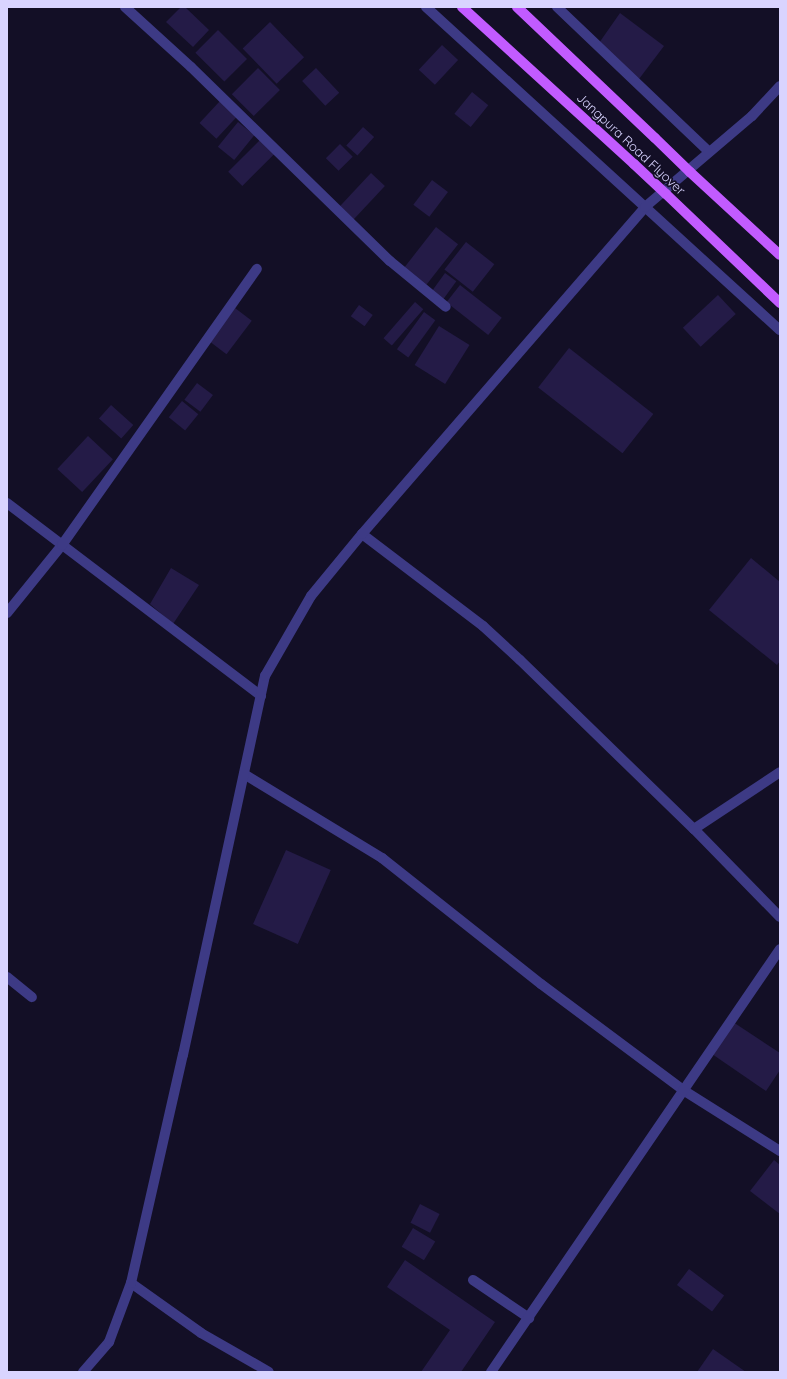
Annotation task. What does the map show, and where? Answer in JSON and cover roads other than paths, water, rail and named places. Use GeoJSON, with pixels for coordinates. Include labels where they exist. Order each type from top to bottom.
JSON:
{"type":"FeatureCollection","features":[{"type":"Feature","properties":{"kind":"main road","name":"Jangpura Road Flyover"},"geometry":{"type":"LineString","coordinates":[[462,7],[634,164],[780,303]]}},
{"type":"Feature","properties":{"kind":"main road","name":"Jangpura Road Flyover"},"geometry":{"type":"LineString","coordinates":[[517,7],[690,172],[780,255]]}},
{"type":"Feature","properties":{"kind":"street"},"geometry":{"type":"LineString","coordinates":[[124,7],[191,67],[390,261],[446,307]]}},
{"type":"Feature","properties":{"kind":"street"},"geometry":{"type":"LineString","coordinates":[[426,7],[780,330]]}},
{"type":"Feature","properties":{"kind":"street"},"geometry":{"type":"LineString","coordinates":[[557,7],[709,152]]}},
{"type":"Feature","properties":{"kind":"street"},"geometry":{"type":"LineString","coordinates":[[83,1372],[109,1342],[131,1284],[183,1055],[265,676],[311,596],[362,534],[645,207],[752,116],[780,86]]}},
{"type":"Feature","properties":{"kind":"street"},"geometry":{"type":"LineString","coordinates":[[7,613],[62,545],[257,269]]}},
{"type":"Feature","properties":{"kind":"street"},"geometry":{"type":"LineString","coordinates":[[7,503],[261,696]]}},
{"type":"Feature","properties":{"kind":"street"},"geometry":{"type":"LineString","coordinates":[[362,534],[483,626],[588,725],[694,829],[780,917]]}},
{"type":"Feature","properties":{"kind":"street"},"geometry":{"type":"LineString","coordinates":[[694,829],[780,772]]}},
{"type":"Feature","properties":{"kind":"street"},"geometry":{"type":"LineString","coordinates":[[244,774],[382,858],[541,984],[683,1090],[780,1151]]}},
{"type":"Feature","properties":{"kind":"street"},"geometry":{"type":"LineString","coordinates":[[491,1372],[780,949]]}},
{"type":"Feature","properties":{"kind":"street"},"geometry":{"type":"LineString","coordinates":[[7,977],[32,997]]}},
{"type":"Feature","properties":{"kind":"street"},"geometry":{"type":"LineString","coordinates":[[474,1280],[529,1318]]}},
{"type":"Feature","properties":{"kind":"street"},"geometry":{"type":"LineString","coordinates":[[131,1284],[201,1333],[269,1372]]}}]}
